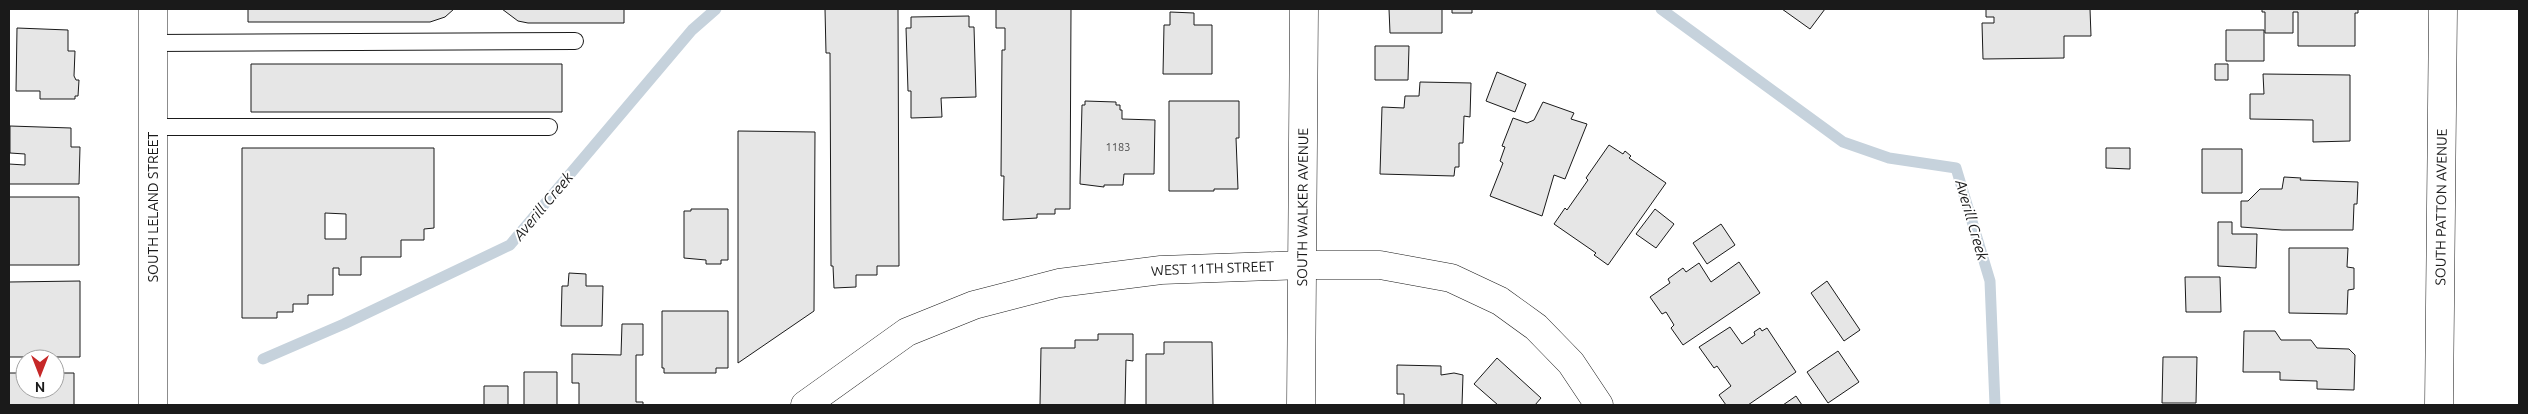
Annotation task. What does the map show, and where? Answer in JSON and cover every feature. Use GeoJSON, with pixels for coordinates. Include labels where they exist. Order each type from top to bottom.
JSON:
{"type":"FeatureCollection","features":[{"type":"Feature","properties":{"kind":"street","name":"SOUTH LELAND STREET"},"geometry":{"type":"LineString","coordinates":[[154,9],[154,405]]}},
{"type":"Feature","properties":{"kind":"street","name":"SOUTH WALKER AVENUE"},"geometry":{"type":"LineString","coordinates":[[1301,405],[1304,265],[1304,9]]}},
{"type":"Feature","properties":{"kind":"street","name":"SOUTH PATTON AVENUE"},"geometry":{"type":"LineString","coordinates":[[2439,405],[2443,9]]}},
{"type":"Feature","properties":{"kind":"street","name":"WEST 11TH STREET"},"geometry":{"type":"LineString","coordinates":[[805,405],[907,332],[974,305],[1059,283],[1152,271],[1304,265],[1380,265],[1451,278],[1500,301],[1536,327],[1572,363],[1599,405]]}},
{"type":"Feature","properties":{"kind":"lane"},"geometry":{"type":"LineString","coordinates":[[154,43],[575,41]]}},
{"type":"Feature","properties":{"kind":"lane"},"geometry":{"type":"LineString","coordinates":[[154,127],[549,127]]}},
{"type":"Feature","properties":{"kind":"building"},"geometry":{"type":"Polygon","coordinates":[[[248,9],[454,9],[445,17],[430,22],[248,22],[248,9]]]}},
{"type":"Feature","properties":{"kind":"building"},"geometry":{"type":"Polygon","coordinates":[[[502,9],[624,9],[624,23],[528,23],[518,21],[502,9]]]}},
{"type":"Feature","properties":{"kind":"building"},"geometry":{"type":"Polygon","coordinates":[[[825,9],[898,9],[899,266],[877,266],[877,275],[856,275],[856,287],[834,288],[833,266],[831,266],[830,53],[826,53],[825,9]]]}},
{"type":"Feature","properties":{"kind":"building"},"geometry":{"type":"Polygon","coordinates":[[[996,9],[1071,9],[1070,209],[1055,209],[1055,214],[1037,214],[1037,218],[1003,220],[1004,176],[1001,176],[1002,50],[1005,50],[1005,28],[996,28],[996,9]]]}},
{"type":"Feature","properties":{"kind":"building"},"geometry":{"type":"Polygon","coordinates":[[[1389,9],[1442,9],[1442,33],[1390,33],[1389,9]]]}},
{"type":"Feature","properties":{"kind":"building"},"geometry":{"type":"Polygon","coordinates":[[[1452,9],[1472,9],[1472,13],[1452,13],[1452,9]]]}},
{"type":"Feature","properties":{"kind":"building"},"geometry":{"type":"Polygon","coordinates":[[[1782,9],[1825,9],[1810,29],[1782,9]]]}},
{"type":"Feature","properties":{"kind":"building"},"geometry":{"type":"Polygon","coordinates":[[[1986,9],[2090,9],[2091,36],[2064,36],[2064,58],[1983,59],[1982,23],[1994,23],[1994,17],[1986,17],[1986,9]]]}},
{"type":"Feature","properties":{"kind":"building"},"geometry":{"type":"Polygon","coordinates":[[[2262,9],[2358,9],[2358,13],[2355,13],[2355,46],[2298,46],[2298,12],[2293,12],[2293,33],[2265,33],[2265,12],[2262,12],[2262,9]]]}},
{"type":"Feature","properties":{"kind":"building"},"geometry":{"type":"Polygon","coordinates":[[[1170,12],[1194,13],[1194,25],[1212,25],[1212,74],[1163,74],[1164,25],[1170,25],[1170,12]]]}},
{"type":"Feature","properties":{"kind":"building"},"geometry":{"type":"Polygon","coordinates":[[[969,16],[969,27],[974,27],[976,97],[941,98],[942,117],[911,118],[906,28],[911,28],[911,17],[969,16]]]}},
{"type":"Feature","properties":{"kind":"building"},"geometry":{"type":"Polygon","coordinates":[[[17,28],[68,30],[68,51],[75,51],[74,76],[76,80],[79,80],[78,96],[75,96],[75,99],[40,99],[40,91],[16,91],[17,28]]]}},
{"type":"Feature","properties":{"kind":"building"},"geometry":{"type":"Polygon","coordinates":[[[2226,30],[2264,30],[2264,61],[2226,61],[2226,30]]]}},
{"type":"Feature","properties":{"kind":"building"},"geometry":{"type":"Polygon","coordinates":[[[1375,46],[1409,46],[1408,80],[1375,80],[1375,46]]]}},
{"type":"Feature","properties":{"kind":"building"},"geometry":{"type":"Polygon","coordinates":[[[251,64],[562,64],[562,112],[251,112],[251,64]]]}},
{"type":"Feature","properties":{"kind":"building"},"geometry":{"type":"Polygon","coordinates":[[[2215,64],[2228,64],[2228,80],[2215,80],[2215,64]]]}},
{"type":"Feature","properties":{"kind":"building"},"geometry":{"type":"Polygon","coordinates":[[[1497,72],[1526,84],[1515,112],[1486,101],[1497,72]]]}},
{"type":"Feature","properties":{"kind":"building"},"geometry":{"type":"Polygon","coordinates":[[[2263,74],[2350,75],[2350,141],[2313,142],[2313,120],[2250,119],[2250,94],[2264,94],[2263,74]]]}},
{"type":"Feature","properties":{"kind":"building"},"geometry":{"type":"Polygon","coordinates":[[[1420,82],[1471,83],[1470,117],[1464,116],[1463,143],[1459,143],[1459,167],[1455,167],[1454,176],[1380,174],[1382,107],[1404,108],[1405,96],[1419,96],[1420,82]]]}},
{"type":"Feature","properties":{"kind":"building"},"geometry":{"type":"Polygon","coordinates":[[[1085,101],[1116,102],[1116,105],[1120,105],[1120,110],[1122,110],[1122,119],[1155,120],[1154,174],[1124,174],[1123,185],[1104,185],[1104,187],[1080,184],[1082,105],[1085,105],[1085,101]]]}},
{"type":"Feature","properties":{"kind":"building"},"geometry":{"type":"Polygon","coordinates":[[[1169,101],[1239,101],[1239,138],[1236,138],[1238,189],[1169,191],[1169,101]]]}},
{"type":"Feature","properties":{"kind":"building"},"geometry":{"type":"Polygon","coordinates":[[[1543,102],[1574,113],[1571,119],[1587,124],[1565,179],[1554,175],[1542,216],[1490,196],[1503,163],[1500,161],[1505,147],[1502,146],[1513,118],[1527,123],[1534,120],[1543,102]]]}},
{"type":"Feature","properties":{"kind":"building"},"geometry":{"type":"Polygon","coordinates":[[[10,126],[71,128],[71,147],[80,147],[79,184],[9,184],[9,164],[25,165],[25,154],[10,153],[10,126]]]}},
{"type":"Feature","properties":{"kind":"building"},"geometry":{"type":"Polygon","coordinates":[[[738,131],[815,132],[814,311],[738,363],[738,131]]]}},
{"type":"Feature","properties":{"kind":"building"},"geometry":{"type":"Polygon","coordinates":[[[1609,145],[1623,154],[1625,151],[1631,156],[1629,158],[1666,183],[1608,265],[1594,255],[1596,253],[1554,224],[1565,208],[1567,210],[1588,180],[1586,178],[1609,145]]]}},
{"type":"Feature","properties":{"kind":"building"},"geometry":{"type":"Polygon","coordinates":[[[242,148],[434,148],[434,228],[424,229],[424,240],[401,240],[401,257],[361,257],[361,275],[339,275],[339,268],[333,268],[333,295],[308,295],[308,304],[293,304],[293,312],[277,312],[277,318],[242,318],[242,148]],[[325,213],[325,239],[346,239],[346,214],[325,213]]]}},
{"type":"Feature","properties":{"kind":"building"},"geometry":{"type":"Polygon","coordinates":[[[2106,148],[2130,148],[2130,169],[2106,168],[2106,148]]]}},
{"type":"Feature","properties":{"kind":"building"},"geometry":{"type":"Polygon","coordinates":[[[2202,149],[2242,149],[2242,193],[2202,193],[2202,149]]]}},
{"type":"Feature","properties":{"kind":"building"},"geometry":{"type":"Polygon","coordinates":[[[2284,177],[2301,178],[2300,180],[2358,182],[2357,204],[2354,204],[2353,230],[2282,230],[2241,227],[2241,201],[2248,201],[2260,189],[2282,189],[2284,177]]]}},
{"type":"Feature","properties":{"kind":"building"},"geometry":{"type":"Polygon","coordinates":[[[9,197],[79,197],[79,265],[9,265],[9,197]]]}},
{"type":"Feature","properties":{"kind":"building"},"geometry":{"type":"Polygon","coordinates":[[[691,209],[728,209],[728,260],[721,260],[721,264],[706,264],[706,260],[684,258],[684,211],[691,211],[691,209]]]}},
{"type":"Feature","properties":{"kind":"building"},"geometry":{"type":"Polygon","coordinates":[[[1655,209],[1674,224],[1656,248],[1636,234],[1655,209]]]}},
{"type":"Feature","properties":{"kind":"building"},"geometry":{"type":"Polygon","coordinates":[[[2218,222],[2232,222],[2232,234],[2257,234],[2256,268],[2218,266],[2218,222]]]}},
{"type":"Feature","properties":{"kind":"building"},"geometry":{"type":"Polygon","coordinates":[[[1721,224],[1735,245],[1707,264],[1693,243],[1721,224]]]}},
{"type":"Feature","properties":{"kind":"building"},"geometry":{"type":"Polygon","coordinates":[[[2289,248],[2348,248],[2347,267],[2354,268],[2354,289],[2348,290],[2347,314],[2289,313],[2289,248]]]}},
{"type":"Feature","properties":{"kind":"building"},"geometry":{"type":"Polygon","coordinates":[[[1739,262],[1760,293],[1683,345],[1671,328],[1674,325],[1666,312],[1662,314],[1650,297],[1670,283],[1668,279],[1683,268],[1686,272],[1699,263],[1711,282],[1739,262]]]}},
{"type":"Feature","properties":{"kind":"building"},"geometry":{"type":"Polygon","coordinates":[[[569,273],[586,274],[586,286],[603,286],[602,326],[561,326],[562,286],[568,286],[569,273]]]}},
{"type":"Feature","properties":{"kind":"building"},"geometry":{"type":"Polygon","coordinates":[[[2185,277],[2220,277],[2221,312],[2186,312],[2185,277]]]}},
{"type":"Feature","properties":{"kind":"building"},"geometry":{"type":"Polygon","coordinates":[[[80,281],[80,357],[65,357],[65,349],[15,349],[15,357],[9,357],[9,282],[80,281]]]}},
{"type":"Feature","properties":{"kind":"building"},"geometry":{"type":"Polygon","coordinates":[[[1827,281],[1860,330],[1844,341],[1811,293],[1827,281]]]}},
{"type":"Feature","properties":{"kind":"building"},"geometry":{"type":"Polygon","coordinates":[[[662,311],[728,311],[728,368],[716,368],[716,373],[664,373],[664,368],[662,368],[662,311]]]}},
{"type":"Feature","properties":{"kind":"building"},"geometry":{"type":"Polygon","coordinates":[[[622,324],[643,324],[643,355],[636,355],[636,402],[643,402],[643,405],[579,405],[579,383],[572,383],[572,354],[621,355],[622,324]]]}},
{"type":"Feature","properties":{"kind":"building"},"geometry":{"type":"Polygon","coordinates":[[[1730,327],[1742,344],[1755,335],[1754,332],[1760,328],[1762,331],[1767,328],[1796,372],[1748,405],[1726,405],[1719,395],[1731,386],[1717,366],[1714,368],[1699,347],[1730,327]]]}},
{"type":"Feature","properties":{"kind":"building"},"geometry":{"type":"Polygon","coordinates":[[[2244,331],[2275,331],[2281,340],[2311,340],[2317,348],[2349,349],[2355,355],[2354,390],[2317,389],[2317,381],[2280,380],[2280,372],[2243,372],[2244,331]]]}},
{"type":"Feature","properties":{"kind":"building"},"geometry":{"type":"Polygon","coordinates":[[[1098,334],[1133,334],[1133,361],[1126,360],[1125,405],[1040,405],[1041,348],[1075,348],[1075,340],[1098,340],[1098,334]]]}},
{"type":"Feature","properties":{"kind":"building"},"geometry":{"type":"Polygon","coordinates":[[[1164,342],[1212,342],[1213,405],[1146,405],[1146,354],[1164,354],[1164,342]]]}},
{"type":"Feature","properties":{"kind":"building"},"geometry":{"type":"Polygon","coordinates":[[[1838,351],[1859,382],[1828,403],[1807,372],[1838,351]]]}},
{"type":"Feature","properties":{"kind":"building"},"geometry":{"type":"Polygon","coordinates":[[[2163,357],[2197,357],[2196,403],[2162,403],[2163,357]]]}},
{"type":"Feature","properties":{"kind":"building"},"geometry":{"type":"Polygon","coordinates":[[[1497,358],[1541,398],[1535,405],[1498,405],[1474,384],[1497,358]]]}},
{"type":"Feature","properties":{"kind":"building"},"geometry":{"type":"Polygon","coordinates":[[[1397,365],[1441,366],[1441,375],[1454,373],[1463,375],[1462,405],[1404,405],[1404,394],[1397,394],[1397,365]]]}},
{"type":"Feature","properties":{"kind":"building"},"geometry":{"type":"Polygon","coordinates":[[[524,372],[557,372],[557,405],[524,405],[524,372]]]}},
{"type":"Feature","properties":{"kind":"building"},"geometry":{"type":"Polygon","coordinates":[[[9,373],[15,373],[15,399],[65,399],[65,373],[74,373],[74,405],[9,405],[9,373]]]}},
{"type":"Feature","properties":{"kind":"building"},"geometry":{"type":"Polygon","coordinates":[[[484,386],[508,386],[508,405],[484,405],[484,386]]]}},
{"type":"Feature","properties":{"kind":"building"},"geometry":{"type":"Polygon","coordinates":[[[1796,396],[1802,405],[1783,405],[1796,396]]]}},
{"type":"Feature","properties":{"kind":"waterway","name":"Averill Creek"},"geometry":{"type":"LineString","coordinates":[[263,359],[344,324],[510,245],[692,30],[716,9]]}},
{"type":"Feature","properties":{"kind":"waterway","name":"Averill Creek"},"geometry":{"type":"LineString","coordinates":[[1661,9],[1843,142],[1889,158],[1956,168],[1990,281],[1995,405]]}}]}
